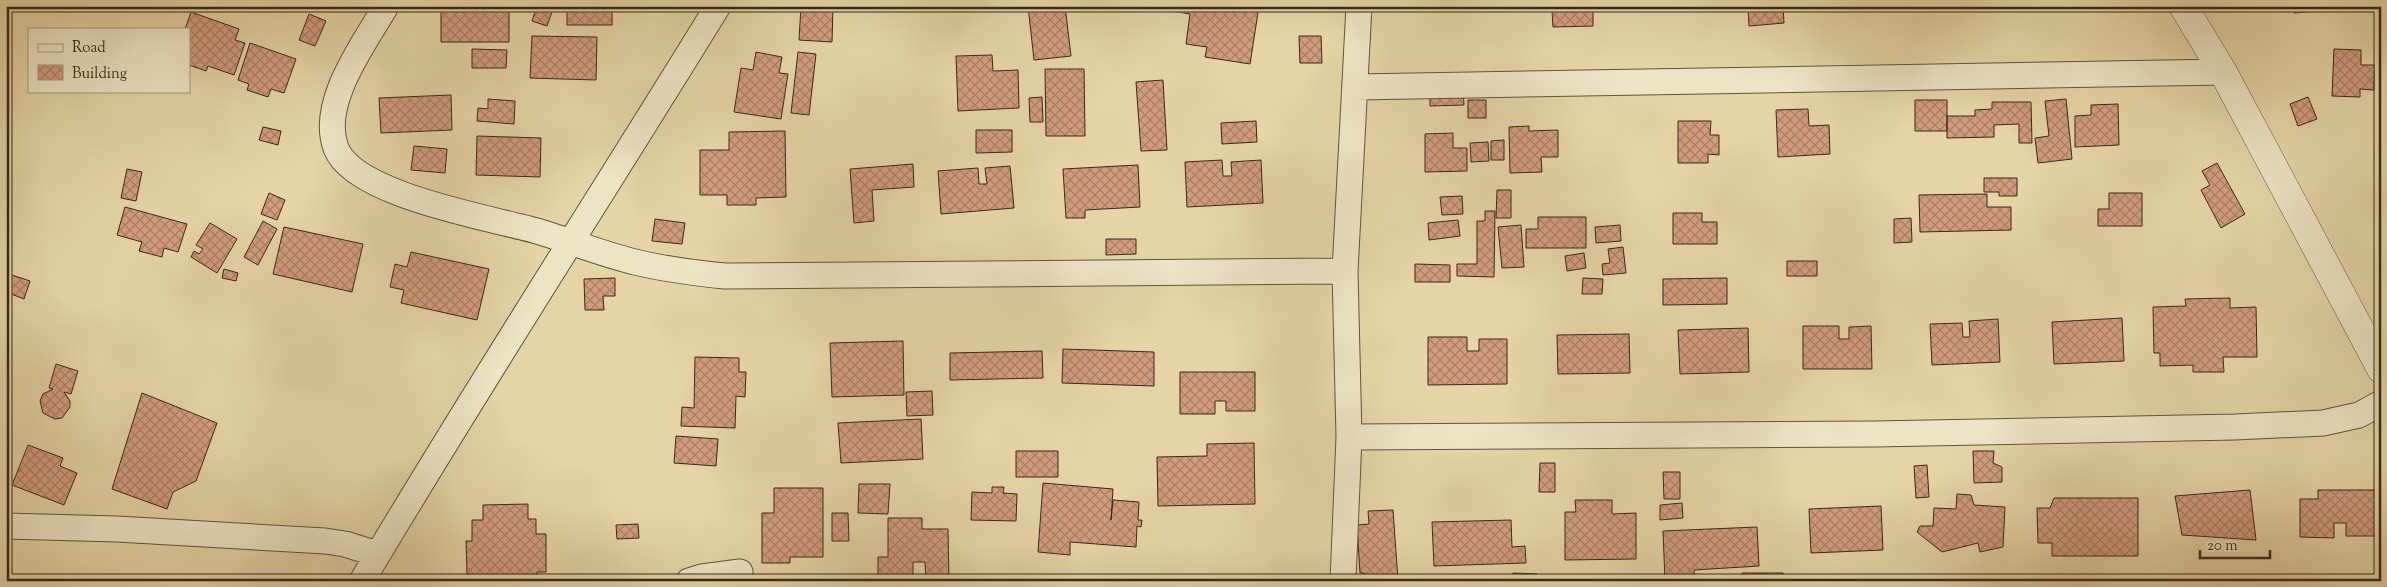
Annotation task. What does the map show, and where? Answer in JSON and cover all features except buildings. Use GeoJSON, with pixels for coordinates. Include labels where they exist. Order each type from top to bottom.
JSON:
{"type":"FeatureCollection","features":[{"type":"Feature","properties":{"kind":"street"},"geometry":{"type":"LineString","coordinates":[[386,6],[354,61],[333,109],[331,128],[335,147],[342,161],[356,173],[403,194],[469,215],[536,231],[634,262],[682,272],[725,276],[1345,271]]}},
{"type":"Feature","properties":{"kind":"street"},"geometry":{"type":"LineString","coordinates":[[362,581],[420,482],[718,6]]}},
{"type":"Feature","properties":{"kind":"street"},"geometry":{"type":"LineString","coordinates":[[1343,581],[1349,437],[1345,271],[1359,6]]}},
{"type":"Feature","properties":{"kind":"street"},"geometry":{"type":"LineString","coordinates":[[2183,6],[2223,72],[2381,369]]}},
{"type":"Feature","properties":{"kind":"street"},"geometry":{"type":"LineString","coordinates":[[1356,87],[2223,72]]}},
{"type":"Feature","properties":{"kind":"street"},"geometry":{"type":"LineString","coordinates":[[1349,437],[1864,434],[2235,427],[2323,423],[2359,415],[2381,402]]}},
{"type":"Feature","properties":{"kind":"street"},"geometry":{"type":"LineString","coordinates":[[6,526],[117,529],[325,541],[345,544],[377,554]]}},
{"type":"Feature","properties":{"kind":"street"},"geometry":{"type":"LineString","coordinates":[[689,581],[702,577],[740,572]]}}]}
